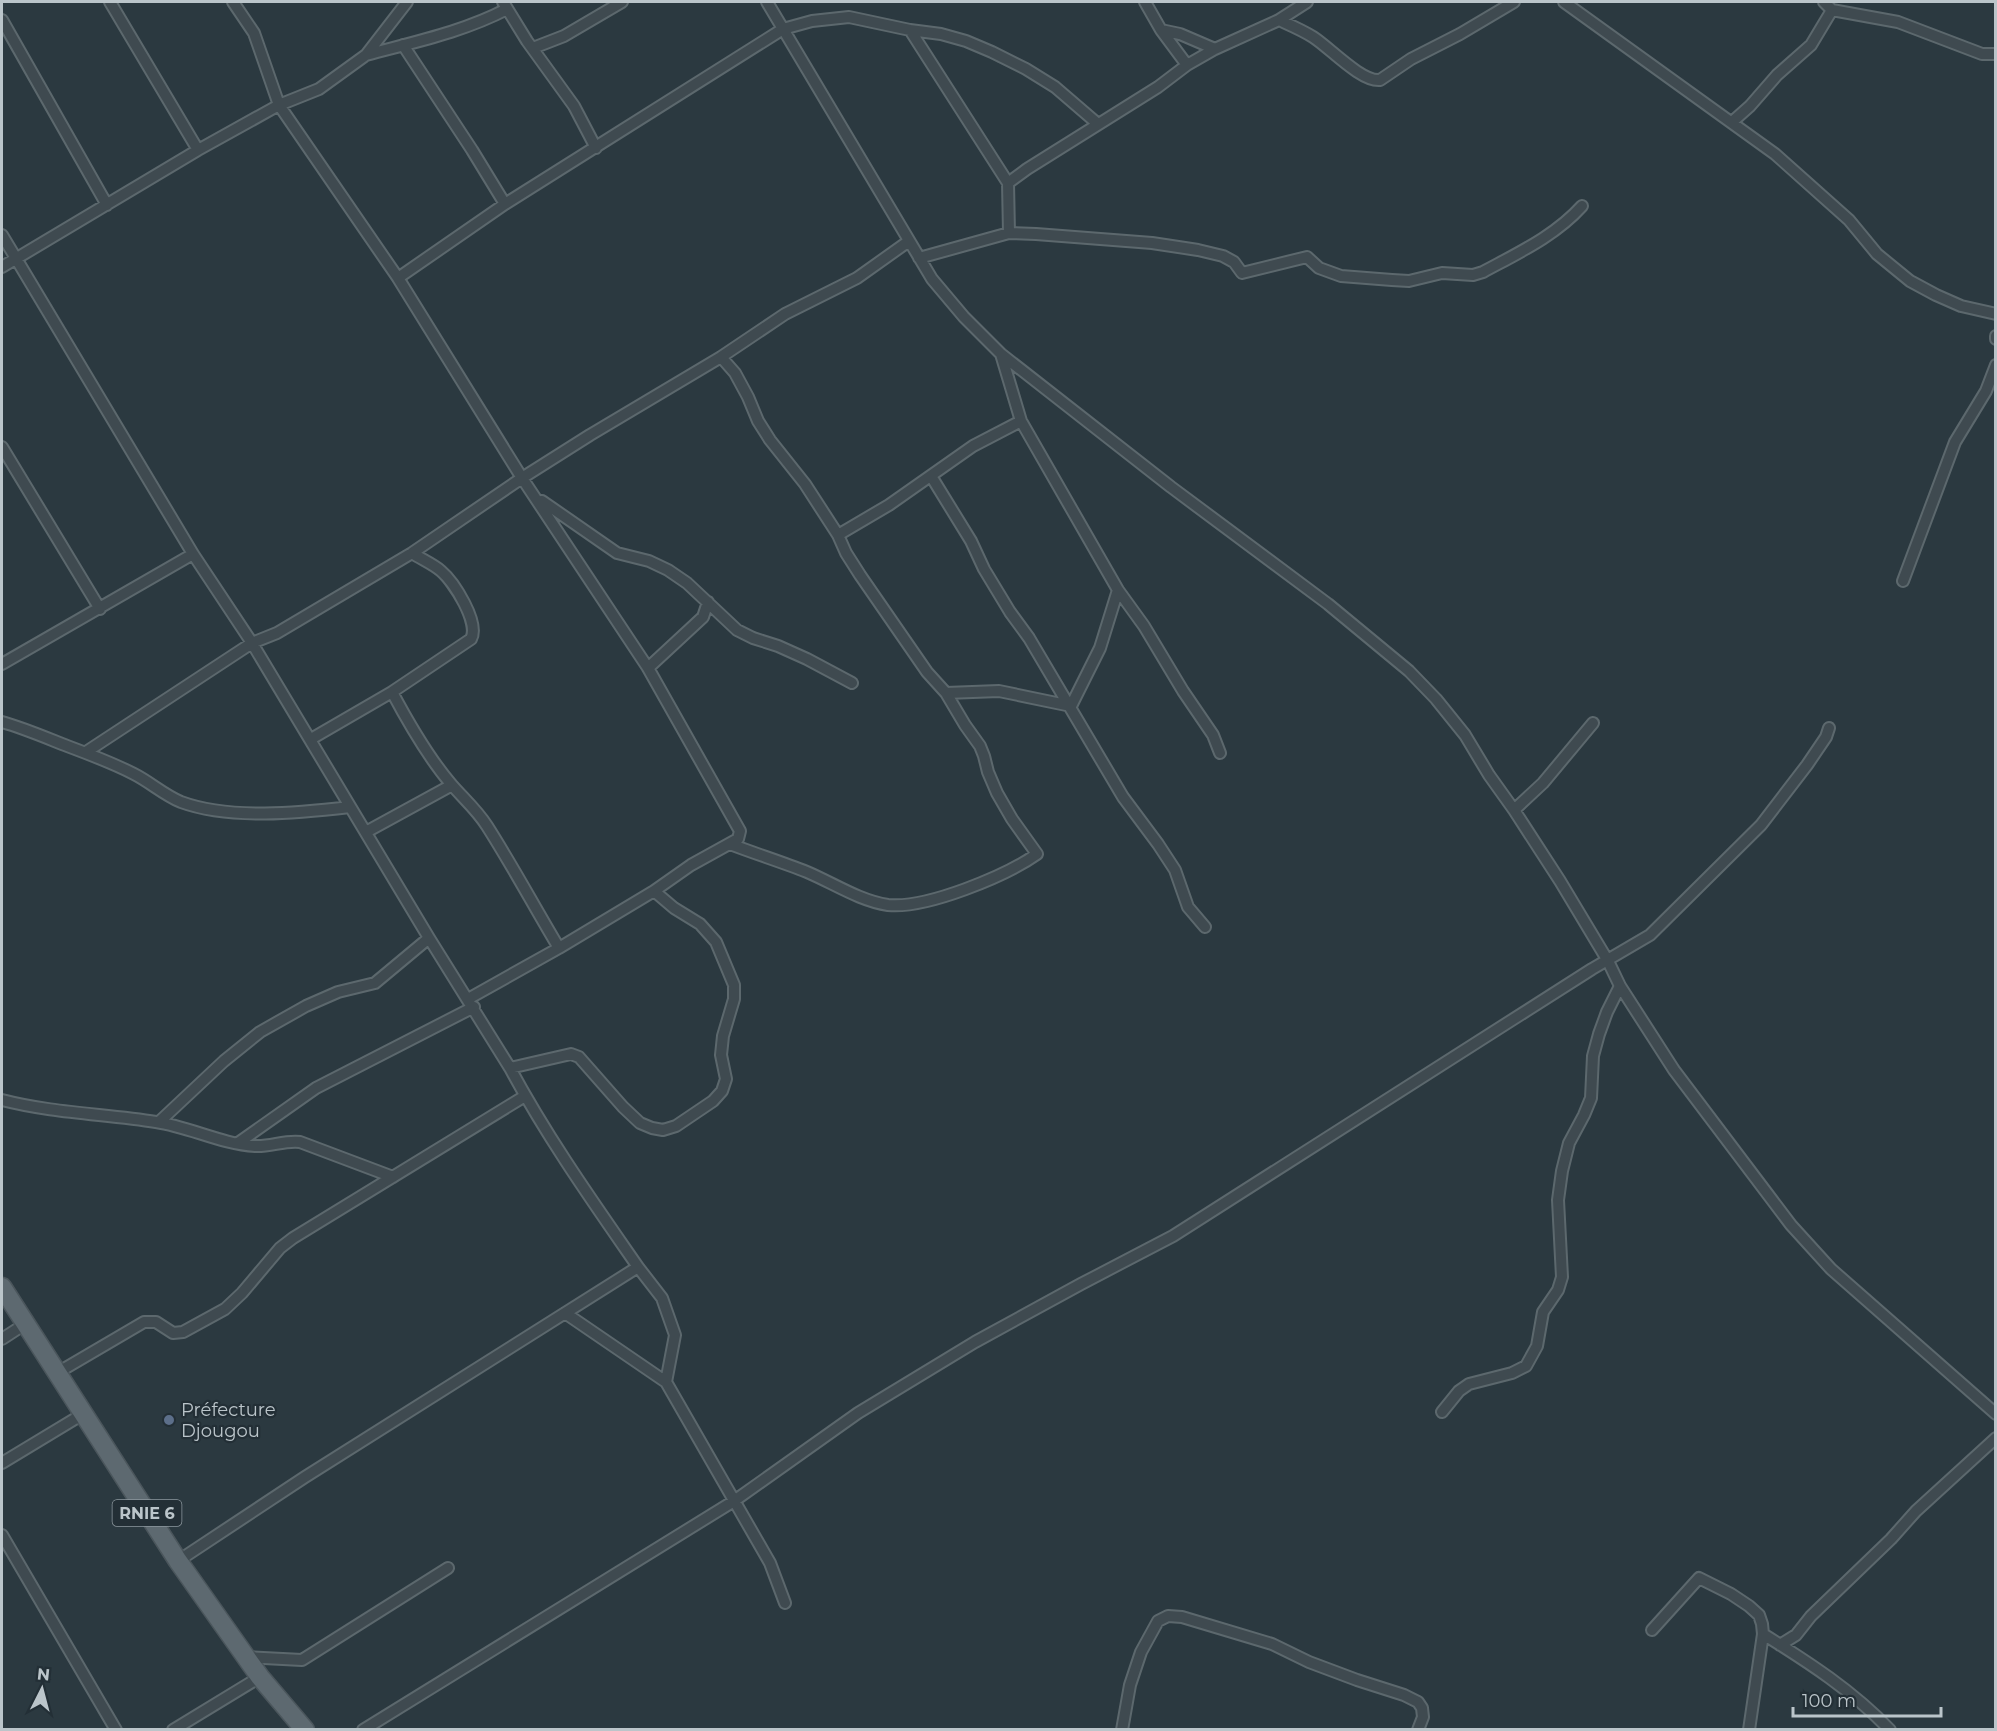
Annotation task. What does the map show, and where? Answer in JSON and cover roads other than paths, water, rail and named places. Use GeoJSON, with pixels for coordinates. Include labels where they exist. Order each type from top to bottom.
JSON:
{"type":"FeatureCollection","features":[{"type":"Feature","properties":{"kind":"main road","name":"RNIE 6"},"geometry":{"type":"LineString","coordinates":[[2,1287],[178,1561],[260,1677],[305,1730]]}},
{"type":"Feature","properties":{"kind":"street"},"geometry":{"type":"LineString","coordinates":[[110,2],[198,150]]}},
{"type":"Feature","properties":{"kind":"street"},"geometry":{"type":"LineString","coordinates":[[233,2],[254,33],[279,105],[398,278],[522,478],[648,668],[740,831],[738,839],[691,865],[654,891],[471,1003],[316,1088],[238,1143]]}},
{"type":"Feature","properties":{"kind":"street"},"geometry":{"type":"LineString","coordinates":[[2,267],[198,150],[279,105],[319,89],[366,55],[407,2]]}},
{"type":"Feature","properties":{"kind":"street"},"geometry":{"type":"LineString","coordinates":[[533,48],[564,36],[622,2]]}},
{"type":"Feature","properties":{"kind":"street"},"geometry":{"type":"LineString","coordinates":[[767,2],[932,279],[964,317],[1001,354],[1171,487],[1328,604],[1409,671],[1436,699],[1465,735],[1514,810],[1608,961],[1620,986],[1674,1070],[1791,1225],[1831,1269],[1995,1414]]}},
{"type":"Feature","properties":{"kind":"street"},"geometry":{"type":"LineString","coordinates":[[1145,2],[1161,30],[1187,65]]}},
{"type":"Feature","properties":{"kind":"street"},"geometry":{"type":"LineString","coordinates":[[1008,183],[1158,87],[1187,65],[1215,49],[1278,20],[1307,2]]}},
{"type":"Feature","properties":{"kind":"street"},"geometry":{"type":"LineString","coordinates":[[1278,20],[1314,37],[1348,64],[1375,80],[1380,80],[1411,58],[1460,34],[1514,2]]}},
{"type":"Feature","properties":{"kind":"street"},"geometry":{"type":"LineString","coordinates":[[1564,2],[1775,154],[1849,220],[1877,254],[1910,281],[1961,306],[1995,314]]}},
{"type":"Feature","properties":{"kind":"street"},"geometry":{"type":"LineString","coordinates":[[1824,2],[1832,10],[1898,22],[1982,54],[1995,54]]}},
{"type":"Feature","properties":{"kind":"street"},"geometry":{"type":"LineString","coordinates":[[366,55],[439,36],[491,17],[505,5],[574,105],[596,148]]}},
{"type":"Feature","properties":{"kind":"street"},"geometry":{"type":"LineString","coordinates":[[1732,122],[1750,106],[1777,75],[1811,45],[1832,10]]}},
{"type":"Feature","properties":{"kind":"street"},"geometry":{"type":"LineString","coordinates":[[398,278],[505,204],[783,29],[812,21],[849,17],[941,34],[966,41],[1026,69],[1055,87],[1098,124]]}},
{"type":"Feature","properties":{"kind":"street"},"geometry":{"type":"LineString","coordinates":[[2,20],[107,205]]}},
{"type":"Feature","properties":{"kind":"street"},"geometry":{"type":"LineString","coordinates":[[910,30],[1008,183],[1009,233]]}},
{"type":"Feature","properties":{"kind":"street"},"geometry":{"type":"LineString","coordinates":[[1161,30],[1180,34],[1215,49]]}},
{"type":"Feature","properties":{"kind":"street"},"geometry":{"type":"LineString","coordinates":[[403,45],[505,204]]}},
{"type":"Feature","properties":{"kind":"street"},"geometry":{"type":"LineString","coordinates":[[919,258],[1009,233],[1036,234],[1152,243],[1198,250],[1223,256],[1234,262],[1242,273],[1307,257],[1319,268],[1341,276],[1408,281],[1442,273],[1473,275],[1484,272],[1544,238],[1574,216],[1582,206]]}},
{"type":"Feature","properties":{"kind":"street"},"geometry":{"type":"LineString","coordinates":[[2,235],[193,554],[252,643],[311,739],[525,1096],[576,1177],[662,1298],[675,1335],[666,1382]]}},
{"type":"Feature","properties":{"kind":"street"},"geometry":{"type":"LineString","coordinates":[[86,752],[252,643],[277,633],[412,553],[590,435],[721,357],[785,314],[857,279],[909,241]]}},
{"type":"Feature","properties":{"kind":"street"},"geometry":{"type":"LineString","coordinates":[[1001,354],[1021,421],[1118,590],[1144,626],[1183,691],[1214,735],[1220,753]]}},
{"type":"Feature","properties":{"kind":"street"},"geometry":{"type":"LineString","coordinates":[[721,357],[735,373],[758,421],[770,440],[805,484],[871,591],[927,672],[946,693],[980,746],[997,793],[1037,854],[1020,866],[939,898],[888,905],[869,900],[806,872],[730,843]]}},
{"type":"Feature","properties":{"kind":"street"},"geometry":{"type":"LineString","coordinates":[[1903,581],[1955,442],[1986,391],[1995,365]]}},
{"type":"Feature","properties":{"kind":"street"},"geometry":{"type":"LineString","coordinates":[[838,535],[889,505],[974,446],[1021,421]]}},
{"type":"Feature","properties":{"kind":"street"},"geometry":{"type":"LineString","coordinates":[[2,447],[100,609]]}},
{"type":"Feature","properties":{"kind":"street"},"geometry":{"type":"LineString","coordinates":[[932,476],[971,541],[991,581],[1071,706],[1123,797],[1174,870],[1188,908],[1204,927]]}},
{"type":"Feature","properties":{"kind":"street"},"geometry":{"type":"LineString","coordinates":[[535,496],[617,553],[649,561],[668,570],[687,583],[737,630],[807,659],[852,683]]}},
{"type":"Feature","properties":{"kind":"street"},"geometry":{"type":"LineString","coordinates":[[311,739],[392,692],[471,639],[474,633],[473,622],[451,582],[441,570],[412,553]]}},
{"type":"Feature","properties":{"kind":"street"},"geometry":{"type":"LineString","coordinates":[[3,659],[100,609],[193,554]]}},
{"type":"Feature","properties":{"kind":"street"},"geometry":{"type":"LineString","coordinates":[[1071,706],[1100,648],[1118,590]]}},
{"type":"Feature","properties":{"kind":"street"},"geometry":{"type":"LineString","coordinates":[[648,668],[702,617],[708,602]]}},
{"type":"Feature","properties":{"kind":"street"},"geometry":{"type":"LineString","coordinates":[[946,693],[999,691],[1071,706]]}},
{"type":"Feature","properties":{"kind":"street"},"geometry":{"type":"LineString","coordinates":[[392,692],[402,711],[452,785],[466,798],[486,824],[559,948]]}},
{"type":"Feature","properties":{"kind":"street"},"geometry":{"type":"LineString","coordinates":[[2,722],[28,729],[86,752],[136,775],[180,802],[201,808],[236,812],[299,813],[350,807]]}},
{"type":"Feature","properties":{"kind":"street"},"geometry":{"type":"LineString","coordinates":[[1514,810],[1543,783],[1593,723]]}},
{"type":"Feature","properties":{"kind":"street"},"geometry":{"type":"LineString","coordinates":[[363,1730],[734,1501],[858,1413],[975,1342],[1173,1236],[1650,934],[1761,825],[1807,765],[1826,737],[1828,728]]}},
{"type":"Feature","properties":{"kind":"street"},"geometry":{"type":"LineString","coordinates":[[366,832],[452,785]]}},
{"type":"Feature","properties":{"kind":"street"},"geometry":{"type":"LineString","coordinates":[[510,1068],[571,1054],[579,1057],[640,1123],[663,1130],[676,1126],[698,1112],[722,1091],[726,1078],[721,1055],[723,1036],[734,999],[734,985],[716,942],[700,924],[674,908],[654,891]]}},
{"type":"Feature","properties":{"kind":"street"},"geometry":{"type":"LineString","coordinates":[[159,1122],[224,1061],[260,1032],[306,1006],[338,992],[375,983],[429,938]]}},
{"type":"Feature","properties":{"kind":"street"},"geometry":{"type":"LineString","coordinates":[[1442,1412],[1459,1391],[1469,1384],[1512,1373],[1526,1366],[1537,1346],[1543,1312],[1558,1290],[1562,1277],[1558,1200],[1562,1171],[1569,1143],[1591,1098],[1593,1056],[1607,1012],[1620,986]]}},
{"type":"Feature","properties":{"kind":"street"},"geometry":{"type":"LineString","coordinates":[[57,1373],[144,1322],[156,1322],[173,1333],[183,1332],[225,1309],[242,1293],[280,1248],[525,1096]]}},
{"type":"Feature","properties":{"kind":"street"},"geometry":{"type":"LineString","coordinates":[[2,1100],[77,1113],[159,1122],[202,1135],[254,1146],[300,1142],[393,1177]]}},
{"type":"Feature","properties":{"kind":"street"},"geometry":{"type":"LineString","coordinates":[[178,1561],[305,1477],[638,1267]]}},
{"type":"Feature","properties":{"kind":"street"},"geometry":{"type":"LineString","coordinates":[[565,1313],[666,1382],[770,1563],[785,1603]]}},
{"type":"Feature","properties":{"kind":"street"},"geometry":{"type":"LineString","coordinates":[[2,1339],[25,1324]]}},
{"type":"Feature","properties":{"kind":"street"},"geometry":{"type":"LineString","coordinates":[[2,1463],[83,1414]]}},
{"type":"Feature","properties":{"kind":"street"},"geometry":{"type":"LineString","coordinates":[[1780,1645],[1796,1635],[1811,1616],[1891,1539],[1916,1511],[1995,1438]]}},
{"type":"Feature","properties":{"kind":"street"},"geometry":{"type":"LineString","coordinates":[[2,1534],[116,1730]]}},
{"type":"Feature","properties":{"kind":"street"},"geometry":{"type":"LineString","coordinates":[[245,1656],[302,1660],[448,1568]]}},
{"type":"Feature","properties":{"kind":"street"},"geometry":{"type":"LineString","coordinates":[[1652,1630],[1699,1578],[1731,1594],[1759,1615],[1763,1634],[1749,1730]]}},
{"type":"Feature","properties":{"kind":"street"},"geometry":{"type":"LineString","coordinates":[[1122,1730],[1130,1685],[1141,1652],[1158,1621],[1168,1616],[1182,1617],[1272,1644],[1318,1666],[1418,1701],[1423,1716],[1418,1730]]}},
{"type":"Feature","properties":{"kind":"street"},"geometry":{"type":"LineString","coordinates":[[1763,1634],[1869,1708],[1890,1730]]}},
{"type":"Feature","properties":{"kind":"street"},"geometry":{"type":"LineString","coordinates":[[173,1730],[260,1677]]}},
{"type":"Feature","properties":{"kind":"place","name":"Préfecture Djougou"},"geometry":{"type":"Point","coordinates":[169,1420]}}]}
